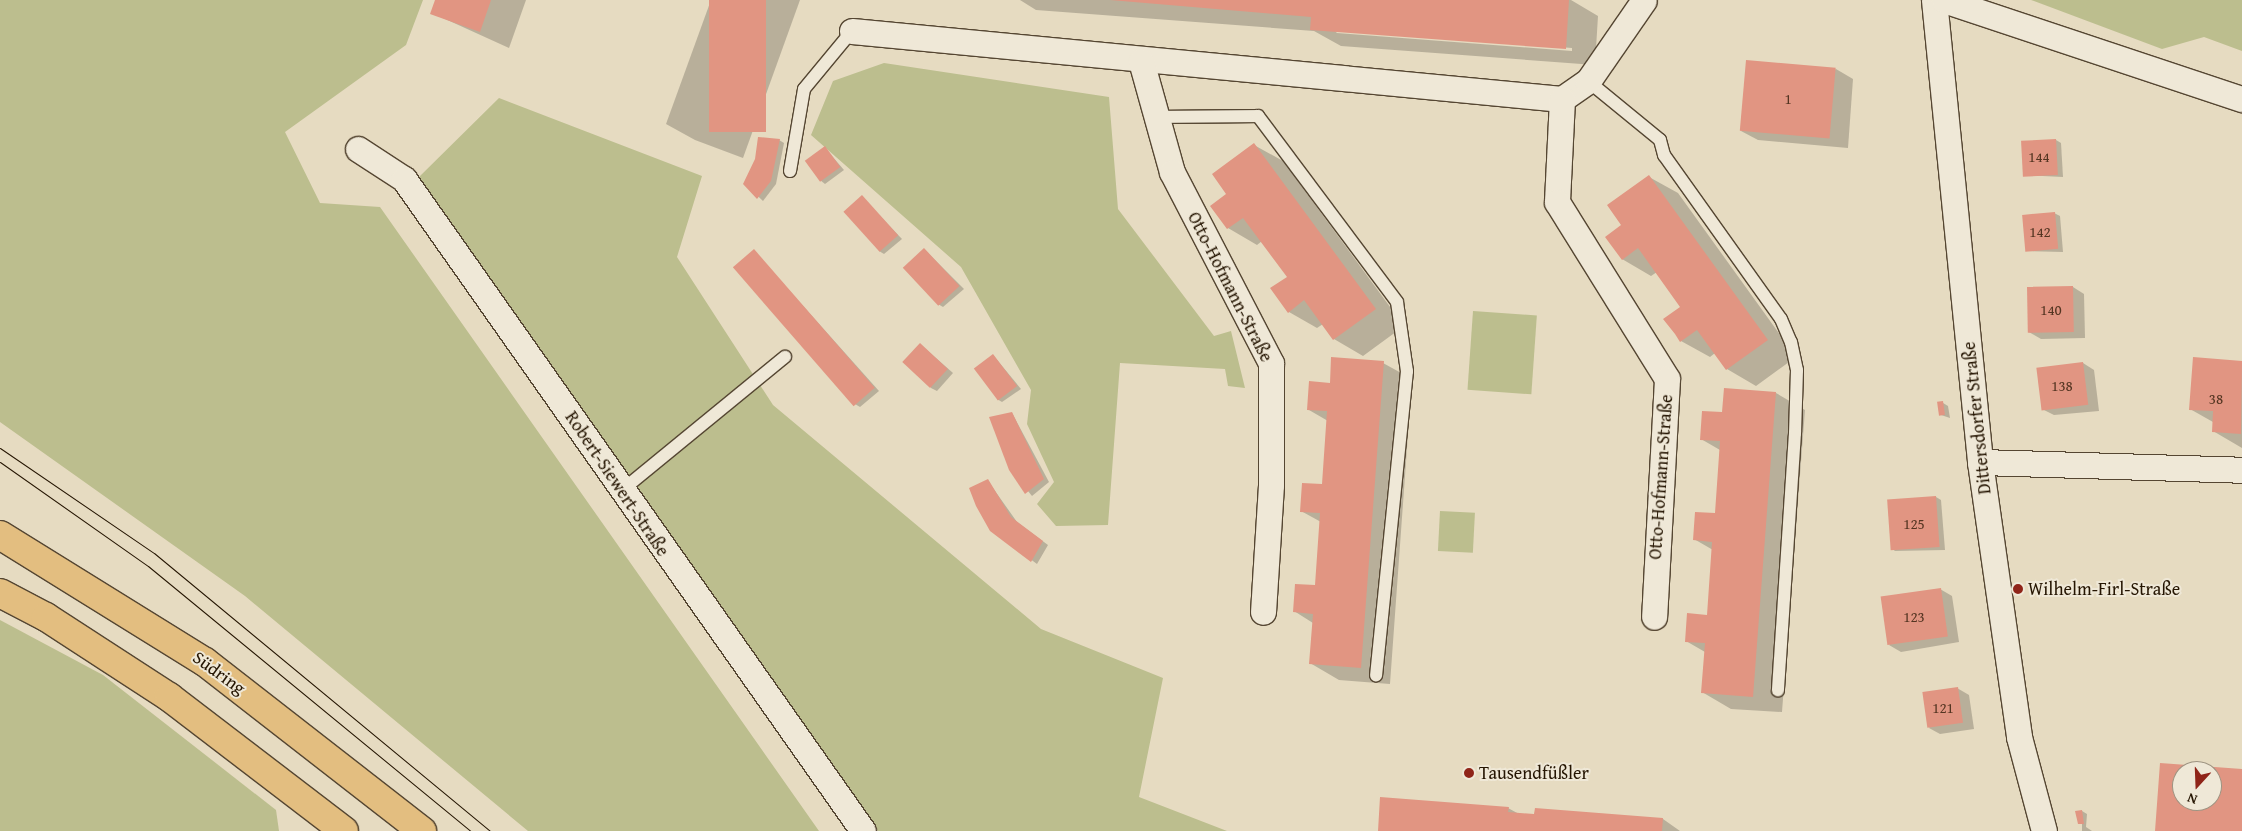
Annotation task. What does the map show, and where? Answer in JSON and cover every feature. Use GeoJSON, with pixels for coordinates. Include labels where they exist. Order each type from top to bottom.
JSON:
{"type":"FeatureCollection","features":[{"type":"Feature","properties":{"kind":"main road","name":"Südring"},"geometry":{"type":"LineString","coordinates":[[0,536],[205,662],[422,831]]}},
{"type":"Feature","properties":{"kind":"main road"},"geometry":{"type":"LineString","coordinates":[[0,593],[46,617],[169,696],[344,831]]}},
{"type":"Feature","properties":{"kind":"street"},"geometry":{"type":"LineString","coordinates":[[852,31],[1141,61],[1562,100],[1588,81],[1644,0]]}},
{"type":"Feature","properties":{"kind":"street","name":"Dittersdorfer Straße"},"geometry":{"type":"LineString","coordinates":[[1934,0],[1980,462],[2020,738],[2044,831]]}},
{"type":"Feature","properties":{"kind":"street"},"geometry":{"type":"LineString","coordinates":[[1944,0],[2242,99]]}},
{"type":"Feature","properties":{"kind":"street","name":"Otto-Hofmann-Straße"},"geometry":{"type":"LineString","coordinates":[[1141,61],[1172,172],[1271,363],[1271,485],[1263,612]]}},
{"type":"Feature","properties":{"kind":"street","name":"Otto-Hofmann-Straße"},"geometry":{"type":"LineString","coordinates":[[1562,100],[1557,202],[1667,379],[1654,617]]}},
{"type":"Feature","properties":{"kind":"street","name":"Robert-Siewert-Straße"},"geometry":{"type":"LineString","coordinates":[[358,149],[404,179],[621,491],[863,831]]}},
{"type":"Feature","properties":{"kind":"street"},"geometry":{"type":"LineString","coordinates":[[1980,462],[2242,470]]}},
{"type":"Feature","properties":{"kind":"lane"},"geometry":{"type":"LineString","coordinates":[[790,171],[804,88],[852,31]]}},
{"type":"Feature","properties":{"kind":"lane"},"geometry":{"type":"LineString","coordinates":[[1588,81],[1660,140],[1664,155],[1781,319],[1791,342],[1797,370],[1795,434],[1778,690]]}},
{"type":"Feature","properties":{"kind":"lane"},"geometry":{"type":"LineString","coordinates":[[1156,117],[1258,116],[1397,302],[1407,371],[1376,675]]}},
{"type":"Feature","properties":{"kind":"lane"},"geometry":{"type":"LineString","coordinates":[[621,491],[785,357]]}},
{"type":"Feature","properties":{"kind":"green space"},"geometry":{"type":"Polygon","coordinates":[[[0,0],[423,0],[406,45],[285,132],[320,203],[380,207],[819,831],[528,831],[245,596],[0,422],[0,0]]]}},
{"type":"Feature","properties":{"kind":"green space"},"geometry":{"type":"Polygon","coordinates":[[[2031,0],[2242,0],[2242,51],[2204,37],[2162,49],[2031,0]]]}},
{"type":"Feature","properties":{"kind":"green space"},"geometry":{"type":"Polygon","coordinates":[[[884,63],[1109,97],[1118,209],[1214,336],[1231,331],[1245,388],[1228,386],[1225,369],[1120,363],[1108,525],[1056,526],[1037,504],[1054,482],[1027,424],[1031,390],[961,267],[811,135],[833,81],[884,63]]]}},
{"type":"Feature","properties":{"kind":"green space"},"geometry":{"type":"Polygon","coordinates":[[[499,98],[702,176],[677,257],[773,405],[1041,629],[1163,678],[1139,797],[1227,831],[878,831],[419,177],[499,98]]]}},
{"type":"Feature","properties":{"kind":"green space"},"geometry":{"type":"Polygon","coordinates":[[[1473,311],[1537,315],[1531,394],[1467,390],[1473,311]]]}},
{"type":"Feature","properties":{"kind":"green space"},"geometry":{"type":"Polygon","coordinates":[[[1440,511],[1475,513],[1473,553],[1438,551],[1440,511]]]}},
{"type":"Feature","properties":{"kind":"green space"},"geometry":{"type":"Polygon","coordinates":[[[0,620],[103,675],[276,810],[279,831],[0,831],[0,620]]]}},
{"type":"Feature","properties":{"kind":"building"},"geometry":{"type":"Polygon","coordinates":[[[435,0],[491,0],[480,32],[430,14],[435,0]]]}},
{"type":"Feature","properties":{"kind":"building"},"geometry":{"type":"Polygon","coordinates":[[[709,0],[766,0],[766,132],[709,132],[709,0]]]}},
{"type":"Feature","properties":{"kind":"building"},"geometry":{"type":"Polygon","coordinates":[[[1110,0],[1569,0],[1566,49],[1310,30],[1311,17],[1110,0]]]}},
{"type":"Feature","properties":{"kind":"building"},"geometry":{"type":"Polygon","coordinates":[[[1746,60],[1836,68],[1829,139],[1740,131],[1746,60]]]}},
{"type":"Feature","properties":{"kind":"building"},"geometry":{"type":"Polygon","coordinates":[[[758,137],[780,139],[771,181],[757,199],[743,184],[755,159],[758,137]]]}},
{"type":"Feature","properties":{"kind":"building"},"geometry":{"type":"Polygon","coordinates":[[[2056,139],[2058,175],[2023,177],[2021,141],[2056,139]]]}},
{"type":"Feature","properties":{"kind":"building"},"geometry":{"type":"Polygon","coordinates":[[[1254,143],[1376,309],[1333,340],[1304,300],[1288,313],[1270,288],[1287,277],[1243,218],[1227,229],[1210,206],[1226,194],[1212,174],[1254,143]]]}},
{"type":"Feature","properties":{"kind":"building"},"geometry":{"type":"Polygon","coordinates":[[[825,146],[840,167],[820,182],[805,161],[825,146]]]}},
{"type":"Feature","properties":{"kind":"building"},"geometry":{"type":"Polygon","coordinates":[[[1649,175],[1768,340],[1726,370],[1697,330],[1680,342],[1663,319],[1680,307],[1638,248],[1622,260],[1605,237],[1621,225],[1607,205],[1649,175]]]}},
{"type":"Feature","properties":{"kind":"building"},"geometry":{"type":"Polygon","coordinates":[[[862,195],[898,235],[880,252],[843,212],[862,195]]]}},
{"type":"Feature","properties":{"kind":"building"},"geometry":{"type":"Polygon","coordinates":[[[2055,212],[2058,249],[2025,252],[2022,215],[2055,212]]]}},
{"type":"Feature","properties":{"kind":"building"},"geometry":{"type":"Polygon","coordinates":[[[924,248],[959,286],[938,306],[903,268],[924,248]]]}},
{"type":"Feature","properties":{"kind":"building"},"geometry":{"type":"Polygon","coordinates":[[[754,249],[875,388],[854,406],[733,267],[754,249]]]}},
{"type":"Feature","properties":{"kind":"building"},"geometry":{"type":"Polygon","coordinates":[[[2073,286],[2074,332],[2028,333],[2027,287],[2073,286]]]}},
{"type":"Feature","properties":{"kind":"building"},"geometry":{"type":"Polygon","coordinates":[[[920,343],[948,369],[930,388],[902,362],[920,343]]]}},
{"type":"Feature","properties":{"kind":"building"},"geometry":{"type":"Polygon","coordinates":[[[993,354],[1017,386],[998,400],[974,368],[993,354]]]}},
{"type":"Feature","properties":{"kind":"building"},"geometry":{"type":"Polygon","coordinates":[[[1331,357],[1384,361],[1361,668],[1309,664],[1313,614],[1293,612],[1295,584],[1315,585],[1320,513],[1300,512],[1302,483],[1322,484],[1327,411],[1307,410],[1309,381],[1330,383],[1331,357]]]}},
{"type":"Feature","properties":{"kind":"building"},"geometry":{"type":"Polygon","coordinates":[[[2193,357],[2242,361],[2241,434],[2212,432],[2213,411],[2189,410],[2193,357]]]}},
{"type":"Feature","properties":{"kind":"building"},"geometry":{"type":"Polygon","coordinates":[[[2083,362],[2088,405],[2042,410],[2036,368],[2083,362]]]}},
{"type":"Feature","properties":{"kind":"building"},"geometry":{"type":"Polygon","coordinates":[[[1724,388],[1776,392],[1753,697],[1701,693],[1705,643],[1685,642],[1687,613],[1707,615],[1712,542],[1693,540],[1695,512],[1715,513],[1720,441],[1700,440],[1702,411],[1722,412],[1724,388]]]}},
{"type":"Feature","properties":{"kind":"building"},"geometry":{"type":"Polygon","coordinates":[[[1943,401],[1945,415],[1939,416],[1937,402],[1943,401]]]}},
{"type":"Feature","properties":{"kind":"building"},"geometry":{"type":"Polygon","coordinates":[[[1012,412],[1044,479],[1025,494],[1009,470],[989,417],[1012,412]]]}},
{"type":"Feature","properties":{"kind":"building"},"geometry":{"type":"Polygon","coordinates":[[[988,479],[1011,517],[1043,541],[1031,562],[990,531],[976,506],[969,488],[988,479]]]}},
{"type":"Feature","properties":{"kind":"building"},"geometry":{"type":"Polygon","coordinates":[[[1936,496],[1940,547],[1891,550],[1887,499],[1936,496]]]}},
{"type":"Feature","properties":{"kind":"building"},"geometry":{"type":"Polygon","coordinates":[[[1941,588],[1948,637],[1887,645],[1881,596],[1941,588]]]}},
{"type":"Feature","properties":{"kind":"building"},"geometry":{"type":"Polygon","coordinates":[[[1958,687],[1963,723],[1927,728],[1922,692],[1958,687]]]}},
{"type":"Feature","properties":{"kind":"building"},"geometry":{"type":"Polygon","coordinates":[[[2160,763],[2172,764],[2172,811],[2222,811],[2222,768],[2242,769],[2242,831],[2155,831],[2160,763]]]}},
{"type":"Feature","properties":{"kind":"building"},"geometry":{"type":"Polygon","coordinates":[[[1380,797],[1509,807],[1508,812],[1534,814],[1535,808],[1663,818],[1662,831],[1378,831],[1380,797]]]}},
{"type":"Feature","properties":{"kind":"building"},"geometry":{"type":"Polygon","coordinates":[[[2082,810],[2084,824],[2078,824],[2075,811],[2082,810]]]}},
{"type":"Feature","properties":{"kind":"tram line"},"geometry":{"type":"LineString","coordinates":[[0,448],[154,553],[490,831]]}},
{"type":"Feature","properties":{"kind":"tram line"},"geometry":{"type":"LineString","coordinates":[[0,462],[148,566],[471,831]]}},
{"type":"Feature","properties":{"kind":"place","name":"Wilhelm-Firl-Straße"},"geometry":{"type":"Point","coordinates":[2018,589]}},
{"type":"Feature","properties":{"kind":"place","name":"Tausendfüßler"},"geometry":{"type":"Point","coordinates":[1469,773]}}]}
